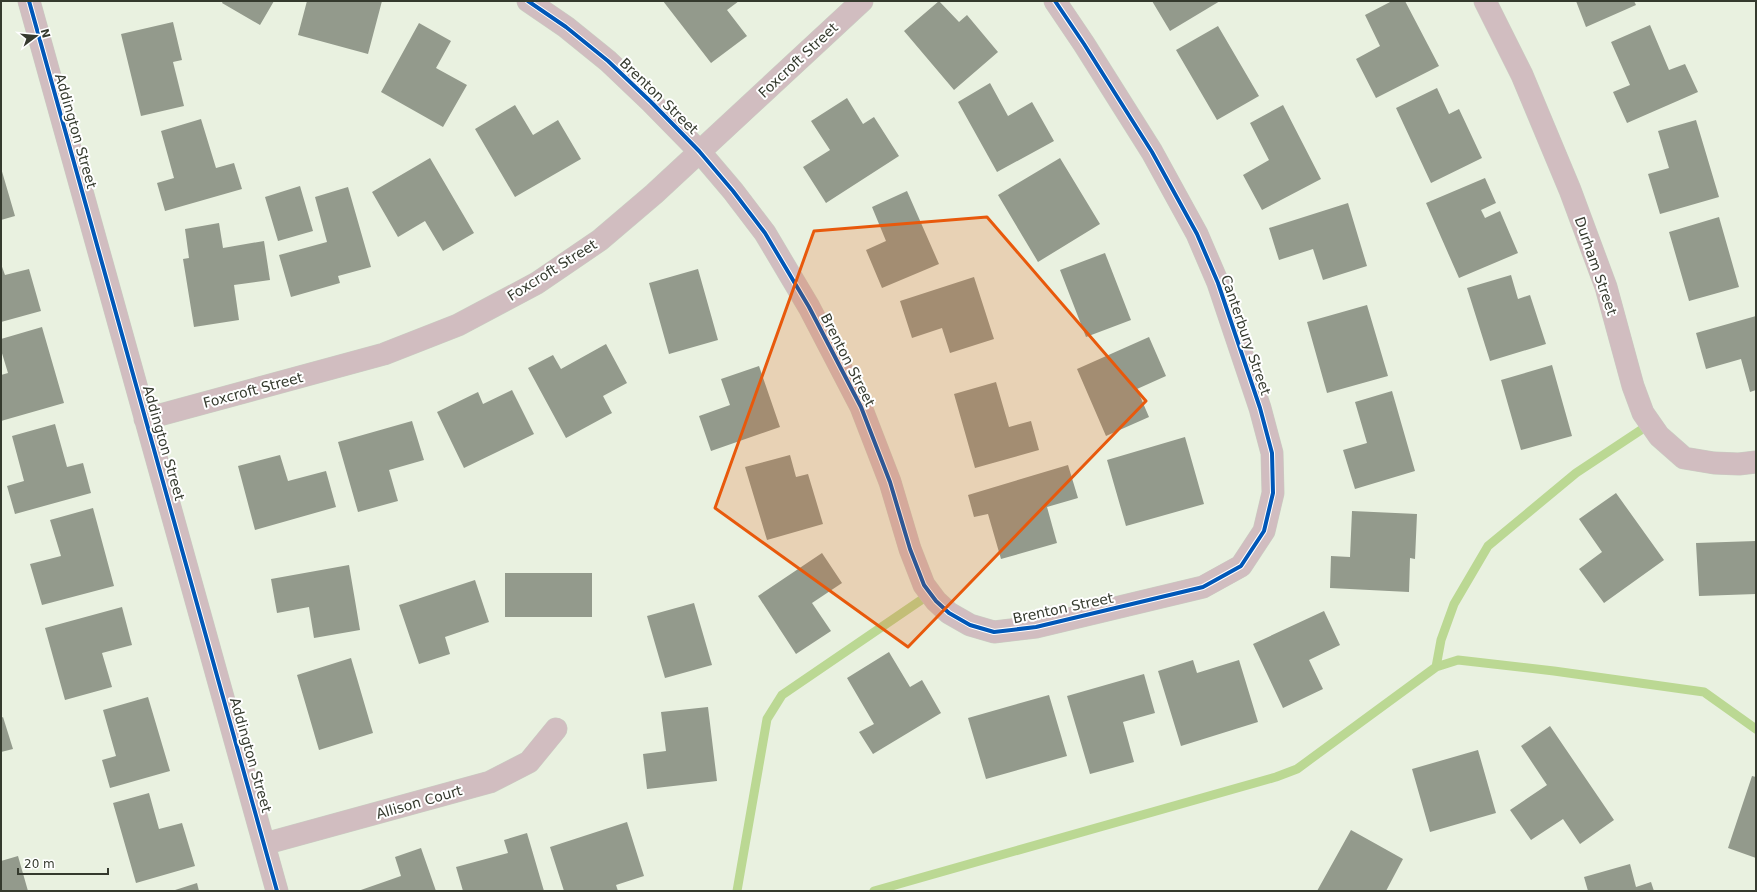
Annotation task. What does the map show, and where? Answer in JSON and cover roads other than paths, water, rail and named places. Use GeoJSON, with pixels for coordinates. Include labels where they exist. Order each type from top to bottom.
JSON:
{"type":"FeatureCollection","features":[{"type":"Feature","properties":{"kind":"street","name":"Addington Street"},"geometry":{"type":"LineString","coordinates":[[29,1],[277,891]]}},
{"type":"Feature","properties":{"kind":"street","name":"Brenton Street"},"geometry":{"type":"LineString","coordinates":[[528,1],[566,27],[608,61],[651,102],[699,151],[733,191],[765,233],[809,307],[861,407],[890,482],[910,549],[924,585],[936,601],[949,613],[970,625],[994,632],[1036,627],[1204,587],[1241,566]]}},
{"type":"Feature","properties":{"kind":"street","name":"Foxcroft Street"},"geometry":{"type":"LineString","coordinates":[[146,419],[384,354],[458,325],[537,283],[600,240],[654,194],[862,1]]}},
{"type":"Feature","properties":{"kind":"street","name":"Canterbury Street"},"geometry":{"type":"LineString","coordinates":[[1054,1],[1084,44],[1152,152],[1197,234],[1218,283],[1257,400],[1272,453],[1273,493],[1264,531],[1241,566]]}},
{"type":"Feature","properties":{"kind":"street","name":"Durham Street"},"geometry":{"type":"LineString","coordinates":[[1485,1],[1522,75],[1570,190],[1606,287],[1643,413],[1659,436],[1684,458],[1714,463],[1739,464],[1756,462]]}},
{"type":"Feature","properties":{"kind":"street","name":"Allison Court"},"geometry":{"type":"LineString","coordinates":[[264,844],[490,782],[529,762],[556,729]]}},
{"type":"Feature","properties":{"kind":"waterway"},"geometry":{"type":"LineString","coordinates":[[1436,667],[1441,640],[1454,604],[1488,546],[1576,473],[1650,424]]}},
{"type":"Feature","properties":{"kind":"waterway"},"geometry":{"type":"LineString","coordinates":[[737,891],[767,719],[782,695],[930,594]]}},
{"type":"Feature","properties":{"kind":"waterway"},"geometry":{"type":"LineString","coordinates":[[874,891],[1276,777],[1297,769],[1436,667],[1458,660],[1554,671],[1704,692],[1756,729]]}}]}
